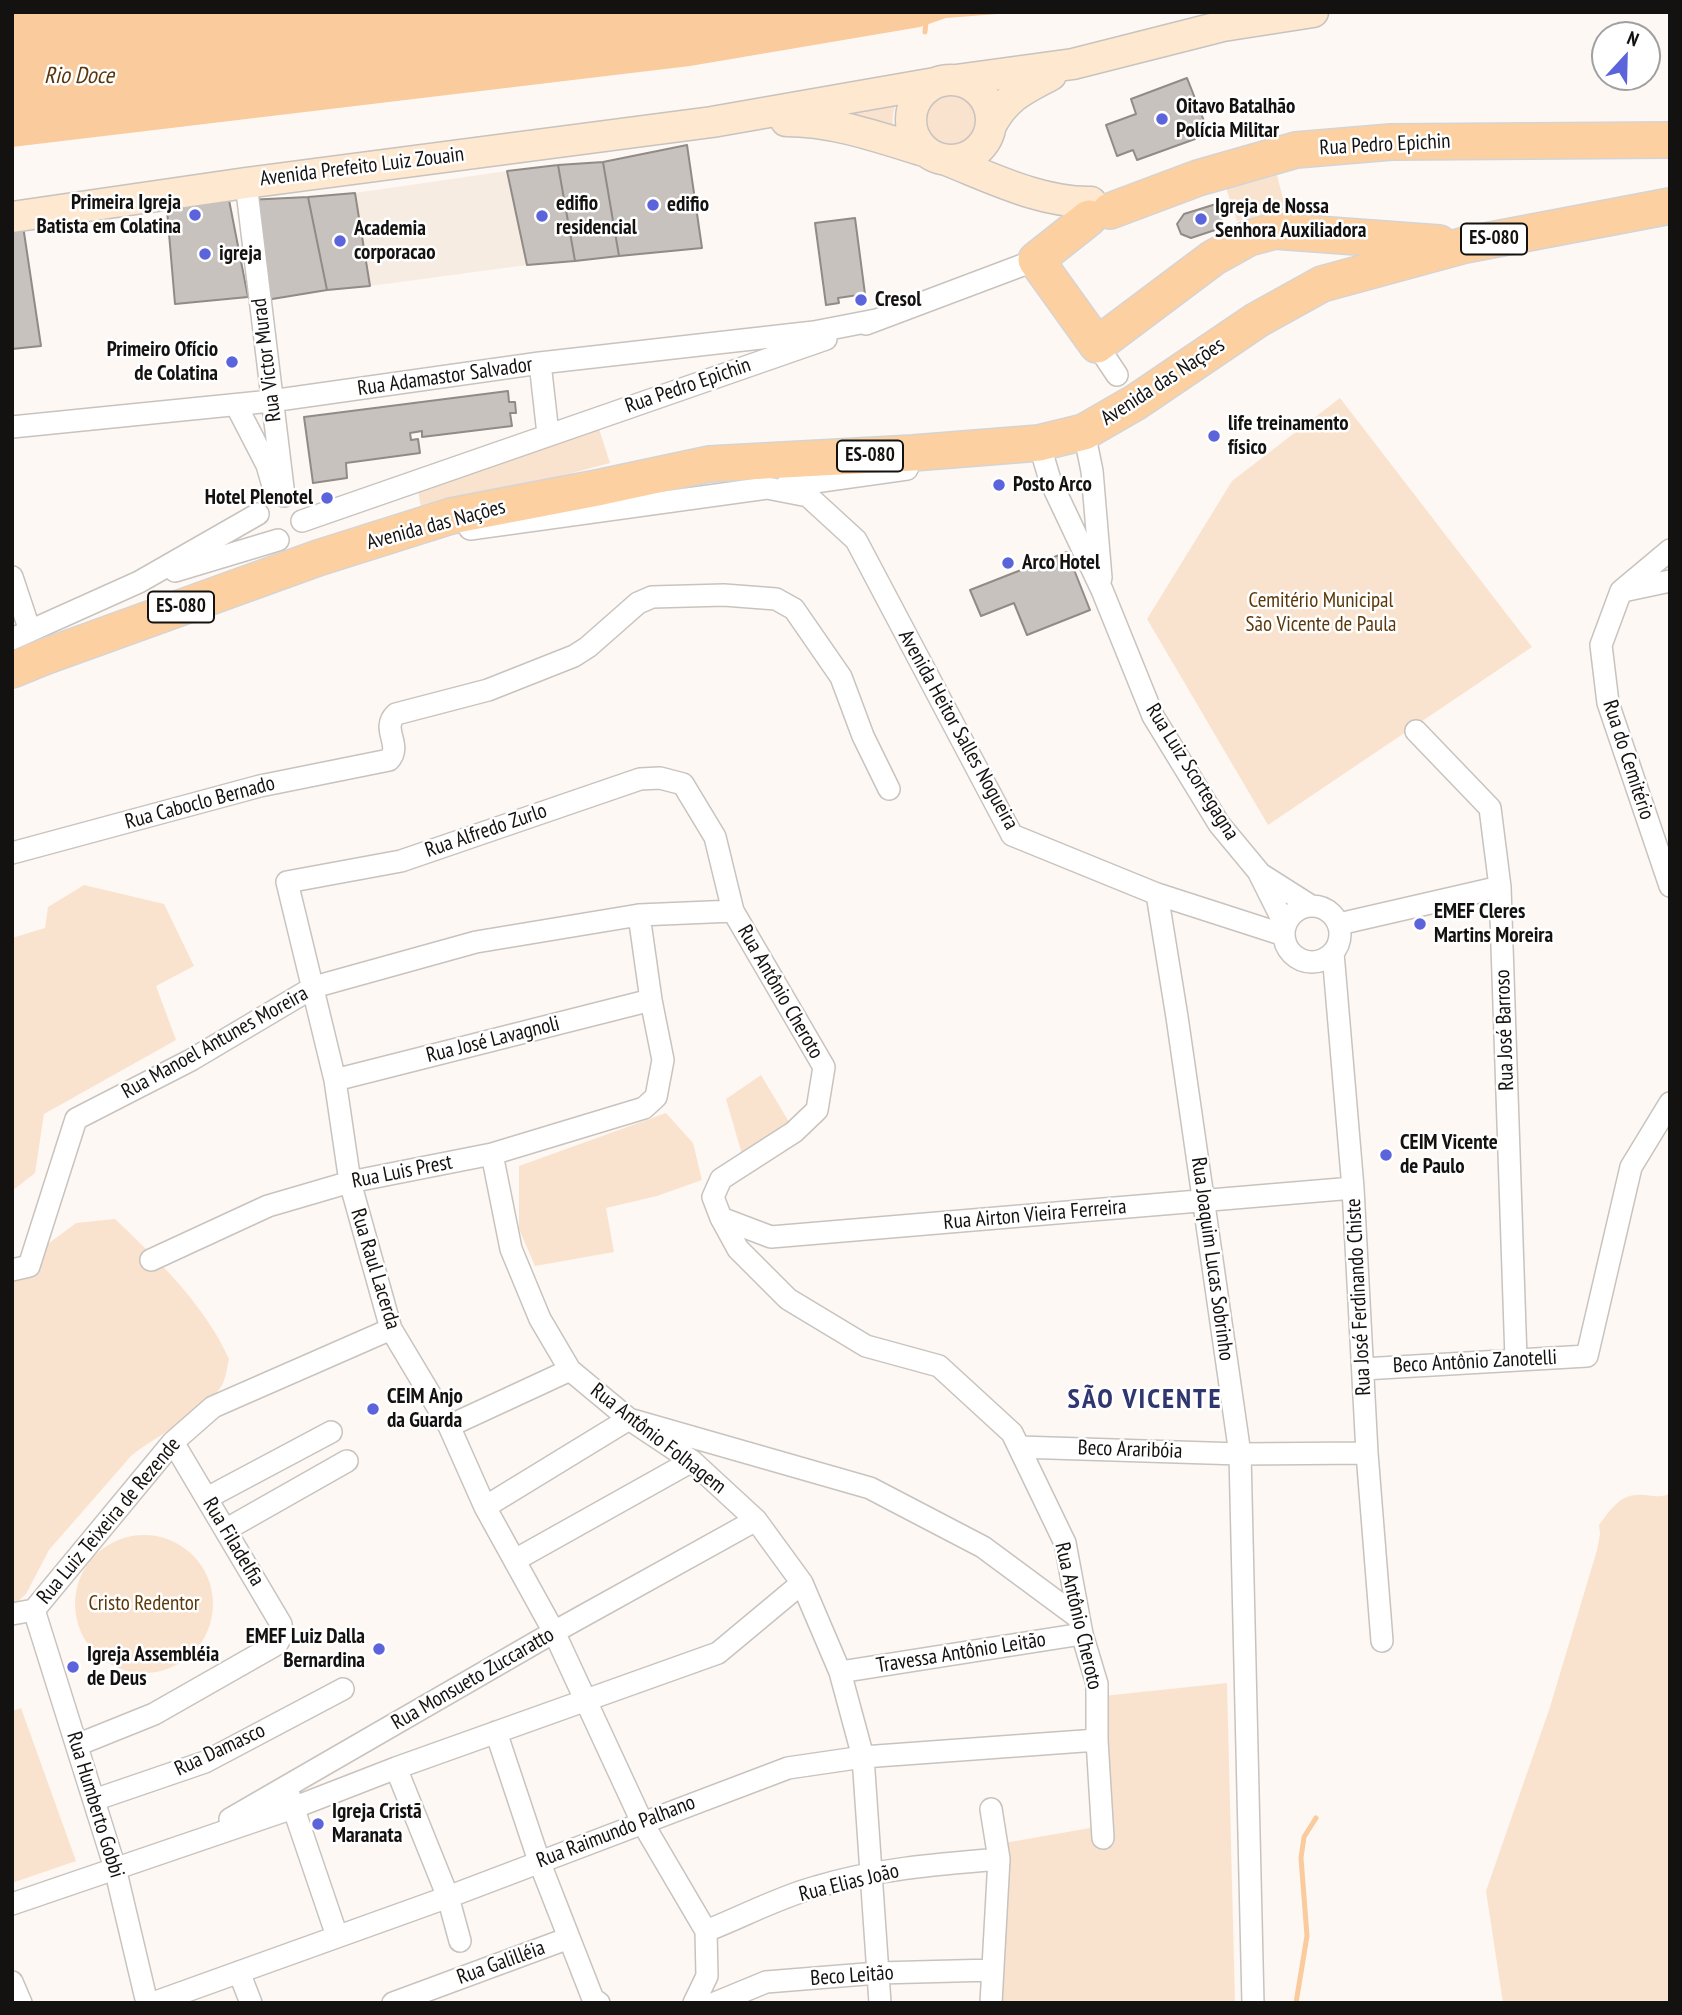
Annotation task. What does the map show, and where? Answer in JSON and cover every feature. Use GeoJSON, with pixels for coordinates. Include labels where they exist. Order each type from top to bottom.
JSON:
{"type":"FeatureCollection","features":[{"type":"Feature","properties":{"kind":"main road","name":"Rua Pedro Epichin"},"geometry":{"type":"LineString","coordinates":[[1036,260],[1088,216],[1198,178],[1296,150],[1391,142],[1670,140]]}},
{"type":"Feature","properties":{"kind":"main road","name":"Avenida das Nações"},"geometry":{"type":"LineString","coordinates":[[12,670],[25,648],[451,516],[709,464],[1039,443],[1084,432],[1136,402],[1257,320],[1322,284],[1465,245],[1670,206]]}},
{"type":"Feature","properties":{"kind":"main road"},"geometry":{"type":"LineString","coordinates":[[1036,260],[1097,345],[1213,258],[1249,238],[1275,231],[1465,245]]}},
{"type":"Feature","properties":{"kind":"main road"},"geometry":{"type":"LineString","coordinates":[[1303,233],[1322,284]]}},
{"type":"Feature","properties":{"kind":"main road","name":"Avenida das Nações"},"geometry":{"type":"LineString","coordinates":[[318,558],[457,530],[597,488]]}},
{"type":"Feature","properties":{"kind":"street","name":"Avenida Prefeito Luiz Zouain"},"geometry":{"type":"LineString","coordinates":[[12,217],[246,183],[712,122],[945,81],[1073,64],[1223,26],[1313,12]]}},
{"type":"Feature","properties":{"kind":"street","name":"Avenida Prefeito Luiz Zouain"},"geometry":{"type":"LineString","coordinates":[[990,130],[1000,109],[1014,94],[1073,64]]}},
{"type":"Feature","properties":{"kind":"street"},"geometry":{"type":"LineString","coordinates":[[990,130],[984,144],[967,157],[937,156],[914,135],[911,115],[919,96],[945,81],[966,82],[983,95],[988,104],[990,130],[1004,183]]}},
{"type":"Feature","properties":{"kind":"street","name":"Avenida Prefeito Luiz Zouain"},"geometry":{"type":"LineString","coordinates":[[712,122],[813,121],[860,132],[937,156],[1088,216]]}},
{"type":"Feature","properties":{"kind":"street","name":"Rua Victor Murad"},"geometry":{"type":"LineString","coordinates":[[246,183],[271,401],[273,464],[280,496]]}},
{"type":"Feature","properties":{"kind":"street","name":"Rua Pedro Epichin"},"geometry":{"type":"LineString","coordinates":[[302,521],[816,337],[876,320],[1036,260]]}},
{"type":"Feature","properties":{"kind":"street","name":"Rua Adamastor Salvador"},"geometry":{"type":"LineString","coordinates":[[12,428],[271,401],[540,363],[816,337]]}},
{"type":"Feature","properties":{"kind":"street"},"geometry":{"type":"LineString","coordinates":[[1097,345],[1117,375]]}},
{"type":"Feature","properties":{"kind":"street"},"geometry":{"type":"LineString","coordinates":[[540,363],[548,434]]}},
{"type":"Feature","properties":{"kind":"street","name":"Rua Victor Murad"},"geometry":{"type":"LineString","coordinates":[[236,405],[273,464]]}},
{"type":"Feature","properties":{"kind":"street","name":"Rua Luiz Scortegagna"},"geometry":{"type":"LineString","coordinates":[[1084,432],[1092,471],[1102,590]]}},
{"type":"Feature","properties":{"kind":"street","name":"Rua Luiz Scortegagna"},"geometry":{"type":"LineString","coordinates":[[1039,443],[1049,480],[1102,590],[1153,716],[1219,824],[1258,872],[1285,930]]}},
{"type":"Feature","properties":{"kind":"street"},"geometry":{"type":"LineString","coordinates":[[457,530],[767,488],[812,490],[907,469],[914,453]]}},
{"type":"Feature","properties":{"kind":"street","name":"Avenida Heitor Salles Nogueira"},"geometry":{"type":"LineString","coordinates":[[812,490],[856,540],[1012,835],[1157,894],[1285,930]]}},
{"type":"Feature","properties":{"kind":"street"},"geometry":{"type":"LineString","coordinates":[[12,577],[25,648],[139,582],[258,514],[264,502],[280,496],[290,498],[300,508],[300,528],[290,538],[139,582]]}},
{"type":"Feature","properties":{"kind":"street"},"geometry":{"type":"LineString","coordinates":[[258,514],[260,528],[265,534],[278,540]]}},
{"type":"Feature","properties":{"kind":"street"},"geometry":{"type":"LineString","coordinates":[[1621,591],[1670,550]]}},
{"type":"Feature","properties":{"kind":"street"},"geometry":{"type":"LineString","coordinates":[[1621,591],[1670,581]]}},
{"type":"Feature","properties":{"kind":"street","name":"Rua do Cemitério"},"geometry":{"type":"LineString","coordinates":[[1621,591],[1601,645],[1608,703],[1670,887]]}},
{"type":"Feature","properties":{"kind":"street","name":"Rua Caboclo Bernado"},"geometry":{"type":"LineString","coordinates":[[12,853],[260,786],[389,760],[394,755],[395,748],[389,728],[396,713],[488,690],[574,656],[638,603],[652,597],[724,595],[776,599],[794,609],[841,677],[863,736],[889,789]]}},
{"type":"Feature","properties":{"kind":"street","name":"Rua José Barroso"},"geometry":{"type":"LineString","coordinates":[[1416,731],[1490,808],[1500,887],[1516,1359]]}},
{"type":"Feature","properties":{"kind":"street","name":"Rua Alfredo Zurlo"},"geometry":{"type":"LineString","coordinates":[[287,882],[401,861],[640,779],[660,778],[683,784]]}},
{"type":"Feature","properties":{"kind":"street","name":"Rua Antônio Cheroto"},"geometry":{"type":"LineString","coordinates":[[683,784],[715,837],[733,911],[824,1068],[817,1110],[794,1132],[720,1179],[713,1198],[738,1249],[788,1299],[866,1346],[939,1366],[1012,1433],[1065,1543],[1080,1626],[1097,1685],[1097,1740],[1103,1838]]}},
{"type":"Feature","properties":{"kind":"street","name":"Rua Luiz Scortegagna"},"geometry":{"type":"LineString","coordinates":[[1258,872],[1311,906]]}},
{"type":"Feature","properties":{"kind":"street","name":"Rua Raul Lacerda"},"geometry":{"type":"LineString","coordinates":[[287,882],[335,1080],[350,1182],[391,1329],[449,1426],[485,1507],[554,1632],[642,1822],[706,1931]]}},
{"type":"Feature","properties":{"kind":"street"},"geometry":{"type":"LineString","coordinates":[[1339,924],[1500,887]]}},
{"type":"Feature","properties":{"kind":"street","name":"Rua Joaquim Lucas Sobrinho"},"geometry":{"type":"LineString","coordinates":[[1157,894],[1240,1454],[1253,2003]]}},
{"type":"Feature","properties":{"kind":"street"},"geometry":{"type":"LineString","coordinates":[[1311,906],[1326,909],[1339,924],[1340,940],[1333,953],[1317,962],[1297,958],[1290,951],[1285,930],[1296,911],[1311,906]]}},
{"type":"Feature","properties":{"kind":"street","name":"Rua Manoel Antunes Moreira"},"geometry":{"type":"LineString","coordinates":[[12,1270],[29,1266],[76,1119],[191,1060],[314,988],[476,942],[639,915],[733,911]]}},
{"type":"Feature","properties":{"kind":"street"},"geometry":{"type":"LineString","coordinates":[[639,915],[651,1000]]}},
{"type":"Feature","properties":{"kind":"street","name":"Rua José Ferdinando Chiste"},"geometry":{"type":"LineString","coordinates":[[1333,953],[1353,1188],[1367,1453],[1382,1641]]}},
{"type":"Feature","properties":{"kind":"street","name":"Rua José Lavagnoli"},"geometry":{"type":"LineString","coordinates":[[335,1080],[651,1000]]}},
{"type":"Feature","properties":{"kind":"street","name":"Rua Luis Prest"},"geometry":{"type":"LineString","coordinates":[[151,1260],[268,1206],[350,1182],[492,1154],[644,1108],[656,1097],[663,1060],[651,1000]]}},
{"type":"Feature","properties":{"kind":"street","name":"Beco Antônio Zanotelli"},"geometry":{"type":"LineString","coordinates":[[1363,1369],[1587,1356],[1631,1167],[1670,1103]]}},
{"type":"Feature","properties":{"kind":"street","name":"Rua Antônio Folhagem"},"geometry":{"type":"LineString","coordinates":[[492,1154],[511,1248],[540,1319],[570,1370],[629,1419],[692,1461],[756,1520],[802,1583],[840,1672],[863,1757],[880,2003]]}},
{"type":"Feature","properties":{"kind":"street","name":"Rua Airton Vieira Ferreira"},"geometry":{"type":"LineString","coordinates":[[721,1218],[771,1237],[1353,1188]]}},
{"type":"Feature","properties":{"kind":"street","name":"Rua Luiz Teixeira de Rezende"},"geometry":{"type":"LineString","coordinates":[[12,1614],[34,1610],[173,1442],[213,1407],[391,1329]]}},
{"type":"Feature","properties":{"kind":"street"},"geometry":{"type":"LineString","coordinates":[[449,1426],[570,1370]]}},
{"type":"Feature","properties":{"kind":"street"},"geometry":{"type":"LineString","coordinates":[[485,1507],[629,1419],[870,1488],[983,1547],[1080,1626]]}},
{"type":"Feature","properties":{"kind":"street"},"geometry":{"type":"LineString","coordinates":[[207,1498],[331,1432]]}},
{"type":"Feature","properties":{"kind":"street","name":"Rua Filadelfia"},"geometry":{"type":"LineString","coordinates":[[76,1745],[154,1714],[277,1644],[282,1635],[281,1624],[173,1442]]}},
{"type":"Feature","properties":{"kind":"street","name":"Beco Araribóia"},"geometry":{"type":"LineString","coordinates":[[1019,1447],[1240,1454],[1367,1453]]}},
{"type":"Feature","properties":{"kind":"street"},"geometry":{"type":"LineString","coordinates":[[227,1529],[347,1461]]}},
{"type":"Feature","properties":{"kind":"street"},"geometry":{"type":"LineString","coordinates":[[515,1560],[692,1461]]}},
{"type":"Feature","properties":{"kind":"street","name":"Rua Monsueto Zuccaratto"},"geometry":{"type":"LineString","coordinates":[[192,1841],[554,1632],[756,1520]]}},
{"type":"Feature","properties":{"kind":"street","name":"Rua Monsueto Zuccaratto"},"geometry":{"type":"LineString","coordinates":[[12,1904],[293,1808],[396,1768],[719,1653],[802,1583]]}},
{"type":"Feature","properties":{"kind":"street","name":"Rua Humberto Gobbi"},"geometry":{"type":"LineString","coordinates":[[34,1610],[115,1868],[147,2003]]}},
{"type":"Feature","properties":{"kind":"street","name":"Travessa Antônio Leitão"},"geometry":{"type":"LineString","coordinates":[[840,1672],[1080,1626]]}},
{"type":"Feature","properties":{"kind":"street","name":"Rua Damasco"},"geometry":{"type":"LineString","coordinates":[[94,1800],[205,1762],[342,1689]]}},
{"type":"Feature","properties":{"kind":"street"},"geometry":{"type":"LineString","coordinates":[[496,1732],[539,1861],[595,2002]]}},
{"type":"Feature","properties":{"kind":"street","name":"Rua Raimundo Palhano"},"geometry":{"type":"LineString","coordinates":[[153,2003],[448,1897],[788,1768],[863,1757],[1097,1740]]}},
{"type":"Feature","properties":{"kind":"street"},"geometry":{"type":"LineString","coordinates":[[396,1768],[448,1897],[460,1941]]}},
{"type":"Feature","properties":{"kind":"street"},"geometry":{"type":"LineString","coordinates":[[286,1787],[337,1936]]}},
{"type":"Feature","properties":{"kind":"street"},"geometry":{"type":"LineString","coordinates":[[991,1809],[999,1859],[991,2003]]}},
{"type":"Feature","properties":{"kind":"street","name":"Rua Elias João"},"geometry":{"type":"LineString","coordinates":[[706,1931],[815,1887],[871,1874],[938,1864],[999,1859]]}},
{"type":"Feature","properties":{"kind":"street"},"geometry":{"type":"LineString","coordinates":[[694,2003],[707,1976],[706,1931]]}},
{"type":"Feature","properties":{"kind":"street","name":"Rua Galilléia"},"geometry":{"type":"LineString","coordinates":[[393,2003],[569,1938]]}},
{"type":"Feature","properties":{"kind":"street","name":"Beco Leitão"},"geometry":{"type":"LineString","coordinates":[[715,2003],[766,1982],[878,1973],[993,1970]]}},
{"type":"Feature","properties":{"kind":"street"},"geometry":{"type":"LineString","coordinates":[[239,1972],[251,2003]]}},
{"type":"Feature","properties":{"kind":"street"},"geometry":{"type":"LineString","coordinates":[[12,1982],[21,2003]]}},
{"type":"Feature","properties":{"kind":"shaded area"},"geometry":{"type":"Polygon","coordinates":[[[507,171],[527,265],[370,286],[355,193],[507,171]]]}},
{"type":"Feature","properties":{"kind":"green space"},"geometry":{"type":"Polygon","coordinates":[[[951,90],[963,92],[973,99],[980,109],[980,133],[973,143],[963,150],[951,152],[939,150],[929,143],[922,133],[920,121],[922,109],[929,99],[939,92],[951,90]]]}},
{"type":"Feature","properties":{"kind":"green space"},"geometry":{"type":"Polygon","coordinates":[[[899,98],[893,116],[895,135],[837,110],[899,98]]]}},
{"type":"Feature","properties":{"kind":"green space"},"geometry":{"type":"Polygon","coordinates":[[[1277,175],[1286,210],[1237,221],[1226,188],[1277,175]]]}},
{"type":"Feature","properties":{"kind":"green space","name":"Cemitério Municipal São Vicente de Paula"},"geometry":{"type":"Polygon","coordinates":[[[1340,398],[1532,647],[1268,825],[1147,619],[1232,481],[1340,398]]]}},
{"type":"Feature","properties":{"kind":"green space"},"geometry":{"type":"Polygon","coordinates":[[[599,429],[610,463],[422,513],[418,491],[599,429]]]}},
{"type":"Feature","properties":{"kind":"green space"},"geometry":{"type":"Polygon","coordinates":[[[84,885],[164,904],[194,966],[156,986],[176,1040],[44,1114],[35,1173],[12,1191],[12,938],[45,928],[48,907],[84,885]]]}},
{"type":"Feature","properties":{"kind":"green space"},"geometry":{"type":"Polygon","coordinates":[[[761,1075],[792,1127],[743,1158],[726,1099],[761,1075]]]}},
{"type":"Feature","properties":{"kind":"green space"},"geometry":{"type":"Polygon","coordinates":[[[666,1113],[693,1143],[702,1180],[657,1196],[606,1208],[614,1252],[535,1266],[519,1229],[519,1166],[666,1113]]]}},
{"type":"Feature","properties":{"kind":"green space"},"geometry":{"type":"Polygon","coordinates":[[[115,1219],[179,1284],[207,1320],[229,1359],[225,1376],[222,1385],[205,1404],[131,1456],[49,1550],[26,1594],[12,1607],[12,1271],[76,1223],[115,1219]]]}},
{"type":"Feature","properties":{"kind":"green space"},"geometry":{"type":"Polygon","coordinates":[[[1670,1494],[1670,2003],[1503,2003],[1486,1891],[1550,1707],[1597,1550],[1599,1525],[1615,1505],[1625,1498],[1670,1494]]]}},
{"type":"Feature","properties":{"kind":"green space","name":"Cristo Redentor"},"geometry":{"type":"Polygon","coordinates":[[[144,1535],[170,1541],[193,1555],[207,1578],[213,1604],[207,1630],[193,1653],[170,1667],[144,1673],[118,1667],[95,1653],[81,1630],[75,1604],[81,1578],[95,1555],[118,1541],[144,1535]]]}},
{"type":"Feature","properties":{"kind":"green space"},"geometry":{"type":"Polygon","coordinates":[[[1227,1683],[1235,2003],[985,2003],[993,1845],[1090,1828],[1103,1696],[1227,1683]]]}},
{"type":"Feature","properties":{"kind":"green space"},"geometry":{"type":"Polygon","coordinates":[[[21,1708],[76,1861],[12,1883],[12,1711],[21,1708]]]}},
{"type":"Feature","properties":{"kind":"water","name":"Rio Doce"},"geometry":{"type":"Polygon","coordinates":[[[12,12],[1023,12],[946,18],[920,27],[690,66],[12,147],[12,12]]]}},
{"type":"Feature","properties":{"kind":"building","name":"Oitavo Batalhão Polícia Militar"},"geometry":{"type":"Polygon","coordinates":[[[1187,78],[1206,126],[1192,131],[1195,139],[1137,160],[1133,150],[1117,156],[1106,125],[1136,114],[1131,99],[1187,78]]]}},
{"type":"Feature","properties":{"kind":"building","name":"edifio"},"geometry":{"type":"Polygon","coordinates":[[[687,145],[702,248],[619,256],[603,162],[687,145]]]}},
{"type":"Feature","properties":{"kind":"building"},"geometry":{"type":"Polygon","coordinates":[[[603,162],[619,256],[575,261],[558,165],[603,162]]]}},
{"type":"Feature","properties":{"kind":"building","name":"edifio residencial"},"geometry":{"type":"Polygon","coordinates":[[[558,165],[575,261],[527,265],[507,171],[558,165]]]}},
{"type":"Feature","properties":{"kind":"building","name":"Academia corporacao"},"geometry":{"type":"Polygon","coordinates":[[[355,193],[370,286],[327,290],[308,197],[355,193]]]}},
{"type":"Feature","properties":{"kind":"building"},"geometry":{"type":"Polygon","coordinates":[[[308,197],[327,290],[260,301],[247,200],[308,197]]]}},
{"type":"Feature","properties":{"kind":"building","name":"igreja"},"geometry":{"type":"Polygon","coordinates":[[[229,200],[248,297],[175,304],[167,210],[229,200]]]}},
{"type":"Feature","properties":{"kind":"building","name":"Igreja de Nossa Senhora Auxiliadora"},"geometry":{"type":"Polygon","coordinates":[[[1216,204],[1224,227],[1191,238],[1181,234],[1177,224],[1184,214],[1216,204]]]}},
{"type":"Feature","properties":{"kind":"building"},"geometry":{"type":"Polygon","coordinates":[[[855,218],[865,294],[838,298],[839,303],[826,305],[815,223],[855,218]]]}},
{"type":"Feature","properties":{"kind":"building"},"geometry":{"type":"Polygon","coordinates":[[[22,219],[41,346],[12,349],[12,220],[22,219]]]}},
{"type":"Feature","properties":{"kind":"building"},"geometry":{"type":"Polygon","coordinates":[[[508,391],[509,402],[515,402],[516,413],[510,413],[512,426],[422,437],[422,431],[410,433],[411,440],[418,439],[420,453],[346,463],[347,478],[313,483],[304,417],[508,391]]]}},
{"type":"Feature","properties":{"kind":"building"},"geometry":{"type":"Polygon","coordinates":[[[1067,552],[1090,610],[1027,635],[1014,603],[981,616],[970,590],[1067,552]]]}},
{"type":"Feature","properties":{"kind":"waterway"},"geometry":{"type":"LineString","coordinates":[[925,32],[927,12]]}},
{"type":"Feature","properties":{"kind":"waterway"},"geometry":{"type":"LineString","coordinates":[[1296,2003],[1307,1936],[1301,1858],[1304,1837],[1316,1818]]}},
{"type":"Feature","properties":{"kind":"place","name":"Oitavo Batalhão Polícia Militar"},"geometry":{"type":"Point","coordinates":[1162,119]}},
{"type":"Feature","properties":{"kind":"place","name":"edifio"},"geometry":{"type":"Point","coordinates":[653,205]}},
{"type":"Feature","properties":{"kind":"place","name":"Primeira Igreja Batista em Colatina"},"geometry":{"type":"Point","coordinates":[195,215]}},
{"type":"Feature","properties":{"kind":"place","name":"edifio residencial"},"geometry":{"type":"Point","coordinates":[542,216]}},
{"type":"Feature","properties":{"kind":"place","name":"Igreja de Nossa Senhora Auxiliadora"},"geometry":{"type":"Point","coordinates":[1201,219]}},
{"type":"Feature","properties":{"kind":"place","name":"Academia corporacao"},"geometry":{"type":"Point","coordinates":[340,241]}},
{"type":"Feature","properties":{"kind":"place","name":"igreja"},"geometry":{"type":"Point","coordinates":[205,254]}},
{"type":"Feature","properties":{"kind":"place","name":"Cresol"},"geometry":{"type":"Point","coordinates":[861,300]}},
{"type":"Feature","properties":{"kind":"place","name":"Primeiro Ofício de Colatina"},"geometry":{"type":"Point","coordinates":[232,362]}},
{"type":"Feature","properties":{"kind":"place","name":"life treinamento físico"},"geometry":{"type":"Point","coordinates":[1214,436]}},
{"type":"Feature","properties":{"kind":"place","name":"Posto Arco"},"geometry":{"type":"Point","coordinates":[999,485]}},
{"type":"Feature","properties":{"kind":"place","name":"Hotel Plenotel"},"geometry":{"type":"Point","coordinates":[327,498]}},
{"type":"Feature","properties":{"kind":"place","name":"Arco Hotel"},"geometry":{"type":"Point","coordinates":[1008,563]}},
{"type":"Feature","properties":{"kind":"place","name":"EMEF Cleres Martins Moreira"},"geometry":{"type":"Point","coordinates":[1420,924]}},
{"type":"Feature","properties":{"kind":"place","name":"CEIM Vicente de Paulo"},"geometry":{"type":"Point","coordinates":[1386,1155]}},
{"type":"Feature","properties":{"kind":"place","name":"CEIM Anjo da Guarda"},"geometry":{"type":"Point","coordinates":[373,1409]}},
{"type":"Feature","properties":{"kind":"place","name":"EMEF Luiz Dalla Bernardina"},"geometry":{"type":"Point","coordinates":[379,1649]}},
{"type":"Feature","properties":{"kind":"place","name":"Igreja Assembléia de Deus"},"geometry":{"type":"Point","coordinates":[73,1667]}},
{"type":"Feature","properties":{"kind":"place","name":"Igreja Cristã Maranata"},"geometry":{"type":"Point","coordinates":[318,1824]}},
{"type":"Feature","properties":{"kind":"district","name":"SÃO VICENTE"},"geometry":{"type":"Point","coordinates":[1145,1400]}}]}
